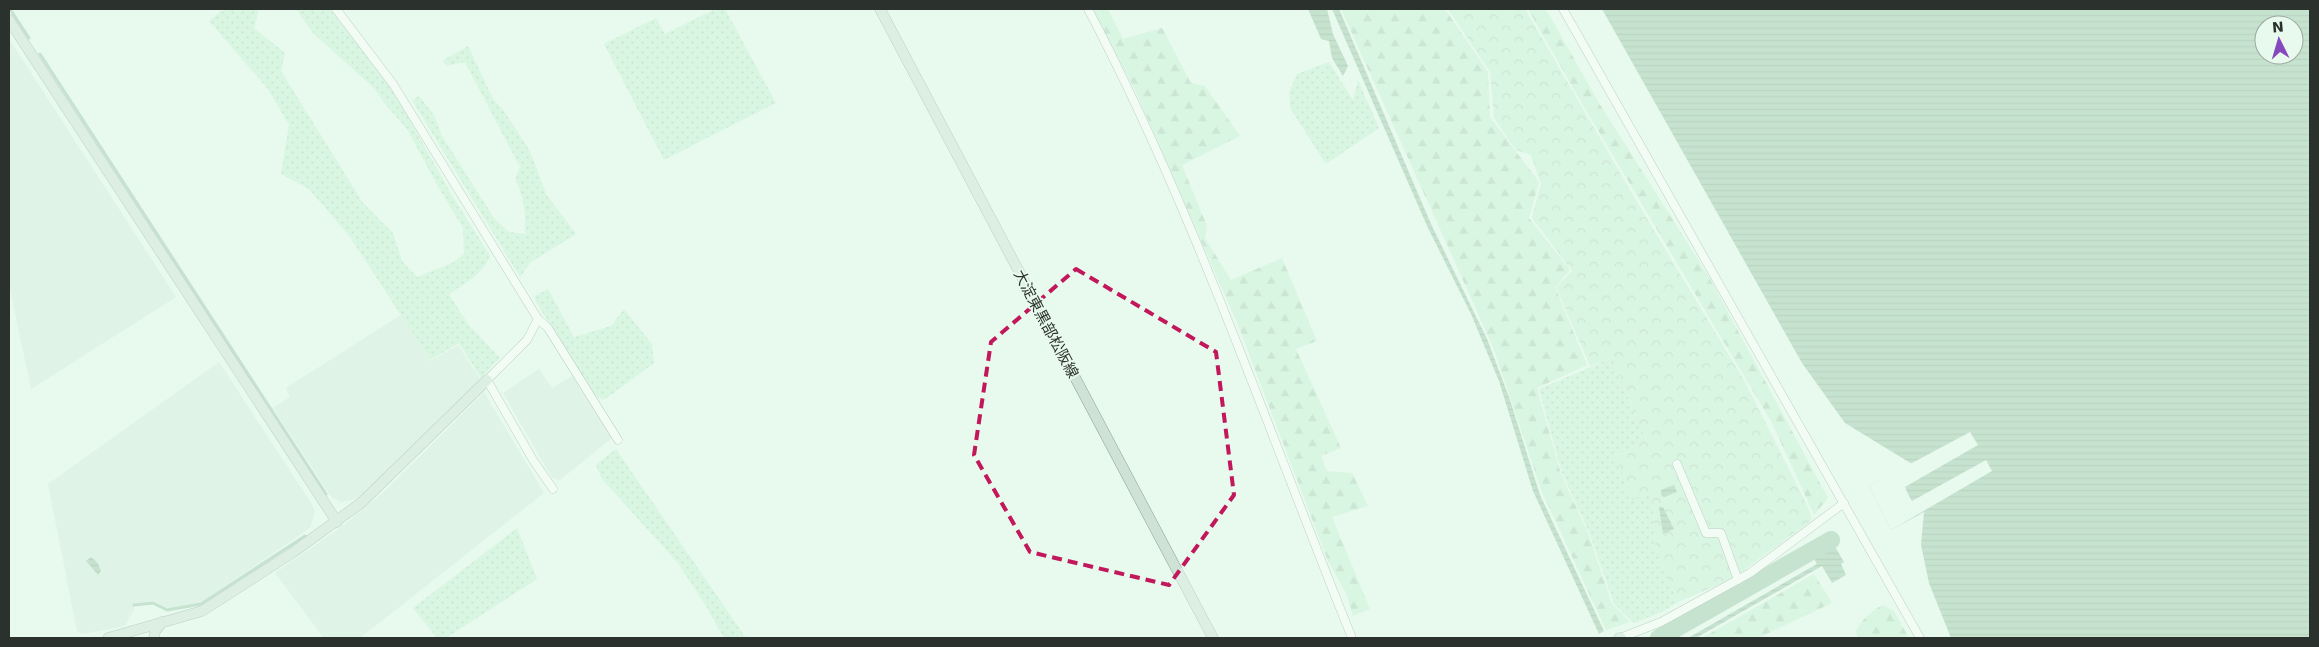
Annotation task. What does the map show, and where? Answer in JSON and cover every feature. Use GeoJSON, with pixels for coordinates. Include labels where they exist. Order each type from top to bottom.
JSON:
{"type":"FeatureCollection","features":[{"type":"Feature","properties":{"kind":"street"},"geometry":{"type":"LineString","coordinates":[[336,9],[393,84],[538,320],[548,328],[618,440]]}},
{"type":"Feature","properties":{"kind":"street","name":"大淀東黒部松阪線"},"geometry":{"type":"LineString","coordinates":[[880,9],[1213,638]]}},
{"type":"Feature","properties":{"kind":"street"},"geometry":{"type":"LineString","coordinates":[[1088,9],[1154,143],[1221,304],[1352,638]]}},
{"type":"Feature","properties":{"kind":"street"},"geometry":{"type":"LineString","coordinates":[[1563,9],[1920,638]]}},
{"type":"Feature","properties":{"kind":"street"},"geometry":{"type":"LineString","coordinates":[[9,20],[337,522]]}},
{"type":"Feature","properties":{"kind":"street"},"geometry":{"type":"LineString","coordinates":[[108,638],[202,611],[337,522],[361,503],[527,340],[538,320]]}},
{"type":"Feature","properties":{"kind":"street"},"geometry":{"type":"LineString","coordinates":[[487,380],[533,460],[553,489]]}},
{"type":"Feature","properties":{"kind":"street"},"geometry":{"type":"LineString","coordinates":[[1677,464],[1706,533],[1720,533],[1738,580]]}},
{"type":"Feature","properties":{"kind":"street"},"geometry":{"type":"LineString","coordinates":[[1620,638],[1662,622],[1738,580],[1844,503]]}},
{"type":"Feature","properties":{"kind":"street"},"geometry":{"type":"LineString","coordinates":[[154,638],[155,631],[162,621]]}},
{"type":"Feature","properties":{"kind":"highlighted area"},"geometry":{"type":"Polygon","coordinates":[[[1076,269],[1216,352],[1234,495],[1169,585],[1030,552],[974,455],[991,342],[1076,269]]]}},
{"type":"Feature","properties":{"kind":"shaded area"},"geometry":{"type":"Polygon","coordinates":[[[1308,9],[1327,9],[1333,34],[1348,66],[1343,76],[1332,58],[1329,41],[1321,39],[1308,9]]]}},
{"type":"Feature","properties":{"kind":"shaded area"},"geometry":{"type":"Polygon","coordinates":[[[1332,9],[1339,9],[1431,224],[1487,339],[1509,397],[1540,495],[1604,631],[1599,634],[1533,491],[1499,381],[1471,314],[1428,228],[1332,9]]]}},
{"type":"Feature","properties":{"kind":"shaded area"},"geometry":{"type":"Polygon","coordinates":[[[1602,9],[2310,9],[2310,638],[1951,638],[1929,583],[1921,545],[1924,512],[1891,530],[1869,486],[1912,464],[1845,423],[1802,363],[1602,9]]]}},
{"type":"Feature","properties":{"kind":"shaded area"},"geometry":{"type":"Polygon","coordinates":[[[9,39],[176,297],[31,389],[9,284],[9,39]]]}},
{"type":"Feature","properties":{"kind":"shaded area"},"geometry":{"type":"Polygon","coordinates":[[[401,315],[430,361],[458,345],[480,379],[357,499],[341,502],[333,498],[328,492],[273,408],[290,397],[286,388],[401,315]]]}},
{"type":"Feature","properties":{"kind":"shaded area"},"geometry":{"type":"Polygon","coordinates":[[[219,362],[311,503],[315,512],[310,528],[200,603],[168,609],[153,601],[134,604],[134,610],[125,626],[82,634],[77,631],[48,484],[219,362]]]}},
{"type":"Feature","properties":{"kind":"shaded area"},"geometry":{"type":"Polygon","coordinates":[[[539,369],[552,388],[572,376],[612,438],[560,480],[552,478],[503,393],[539,369]]]}},
{"type":"Feature","properties":{"kind":"shaded area"},"geometry":{"type":"Polygon","coordinates":[[[484,392],[544,493],[360,638],[324,638],[275,573],[340,528],[386,490],[484,392]]]}},
{"type":"Feature","properties":{"kind":"shaded area"},"geometry":{"type":"Polygon","coordinates":[[[1674,485],[1677,492],[1664,497],[1661,495],[1661,490],[1674,485]]]}},
{"type":"Feature","properties":{"kind":"shaded area"},"geometry":{"type":"Polygon","coordinates":[[[1659,507],[1663,507],[1674,529],[1663,534],[1659,507]]]}},
{"type":"Feature","properties":{"kind":"shaded area"},"geometry":{"type":"Polygon","coordinates":[[[1830,538],[1844,562],[1841,564],[1846,575],[1832,583],[1822,566],[1696,638],[1688,638],[1817,564],[1808,549],[1830,538]]]}},
{"type":"Feature","properties":{"kind":"shaded area"},"geometry":{"type":"Polygon","coordinates":[[[91,557],[98,563],[101,571],[98,575],[86,561],[91,557]]]}},
{"type":"Feature","properties":{"kind":"green space"},"geometry":{"type":"Polygon","coordinates":[[[223,9],[259,9],[254,28],[285,53],[281,71],[363,203],[393,233],[402,261],[417,277],[452,263],[464,254],[463,228],[407,129],[374,88],[313,33],[296,9],[330,9],[392,88],[450,192],[490,256],[478,273],[449,294],[468,324],[500,358],[481,378],[459,343],[430,360],[350,237],[309,189],[281,174],[289,125],[268,89],[209,21],[223,9]]]}},
{"type":"Feature","properties":{"kind":"green space"},"geometry":{"type":"Polygon","coordinates":[[[715,9],[725,9],[776,103],[664,160],[604,44],[656,18],[665,34],[715,9]]]}},
{"type":"Feature","properties":{"kind":"green space"},"geometry":{"type":"Polygon","coordinates":[[[1091,9],[1108,9],[1123,39],[1162,28],[1191,83],[1205,86],[1240,136],[1182,165],[1207,226],[1205,238],[1231,280],[1282,258],[1317,341],[1296,349],[1341,448],[1321,456],[1327,471],[1352,473],[1368,506],[1332,517],[1370,609],[1353,616],[1346,593],[1328,561],[1238,325],[1134,88],[1091,9]]]}},
{"type":"Feature","properties":{"kind":"green space"},"geometry":{"type":"Polygon","coordinates":[[[1341,9],[1445,9],[1488,72],[1490,117],[1539,182],[1529,218],[1570,270],[1555,287],[1587,365],[1537,388],[1561,474],[1588,533],[1612,604],[1630,622],[1606,630],[1542,492],[1493,347],[1341,9]]]}},
{"type":"Feature","properties":{"kind":"green space"},"geometry":{"type":"Polygon","coordinates":[[[1448,9],[1525,9],[1637,202],[1745,382],[1809,509],[1812,520],[1732,579],[1678,602],[1655,547],[1652,491],[1632,500],[1616,456],[1646,440],[1612,358],[1590,366],[1556,287],[1572,271],[1532,218],[1541,184],[1531,155],[1516,150],[1494,118],[1490,72],[1448,9]]]}},
{"type":"Feature","properties":{"kind":"green space"},"geometry":{"type":"Polygon","coordinates":[[[1528,9],[1546,9],[1599,103],[1709,277],[1828,498],[1814,515],[1772,423],[1528,9]]]}},
{"type":"Feature","properties":{"kind":"green space"},"geometry":{"type":"Polygon","coordinates":[[[468,46],[493,99],[504,111],[530,151],[546,194],[576,234],[531,262],[520,277],[412,100],[419,96],[434,115],[442,136],[494,218],[509,232],[525,234],[524,206],[515,179],[520,167],[465,62],[446,66],[443,60],[468,46]]]}},
{"type":"Feature","properties":{"kind":"green space"},"geometry":{"type":"Polygon","coordinates":[[[1329,62],[1353,100],[1358,80],[1379,128],[1326,164],[1290,108],[1289,92],[1297,74],[1329,62]]]}},
{"type":"Feature","properties":{"kind":"green space"},"geometry":{"type":"Polygon","coordinates":[[[548,289],[574,337],[611,326],[624,309],[652,344],[654,363],[604,400],[594,395],[536,302],[535,296],[548,289]]]}},
{"type":"Feature","properties":{"kind":"green space"},"geometry":{"type":"Polygon","coordinates":[[[1612,358],[1646,440],[1616,456],[1652,490],[1655,547],[1678,602],[1662,612],[1634,623],[1614,604],[1589,532],[1562,473],[1539,389],[1612,358]]]}},
{"type":"Feature","properties":{"kind":"green space"},"geometry":{"type":"Polygon","coordinates":[[[616,449],[746,638],[724,638],[678,563],[602,479],[596,465],[616,449]]]}},
{"type":"Feature","properties":{"kind":"green space"},"geometry":{"type":"Polygon","coordinates":[[[517,528],[537,579],[446,638],[437,638],[413,608],[517,528]]]}},
{"type":"Feature","properties":{"kind":"green space"},"geometry":{"type":"Polygon","coordinates":[[[1814,574],[1832,603],[1758,638],[1702,638],[1814,574]]]}},
{"type":"Feature","properties":{"kind":"green space"},"geometry":{"type":"Polygon","coordinates":[[[1882,605],[1894,611],[1909,638],[1858,638],[1856,631],[1861,623],[1870,613],[1882,605]]]}},
{"type":"Feature","properties":{"kind":"pier"},"geometry":{"type":"Polygon","coordinates":[[[1970,432],[1978,445],[1905,487],[1909,496],[1912,501],[1986,460],[1992,471],[1891,530],[1869,486],[1970,432]]]}},
{"type":"Feature","properties":{"kind":"waterway"},"geometry":{"type":"LineString","coordinates":[[10,9],[29,38]]}},
{"type":"Feature","properties":{"kind":"waterway"},"geometry":{"type":"LineString","coordinates":[[40,54],[326,494]]}},
{"type":"Feature","properties":{"kind":"waterway"},"geometry":{"type":"LineString","coordinates":[[134,605],[153,603],[167,610],[201,604],[305,536]]}},
{"type":"Feature","properties":{"kind":"waterway"},"geometry":{"type":"LineString","coordinates":[[1659,638],[1831,540]]}}]}
